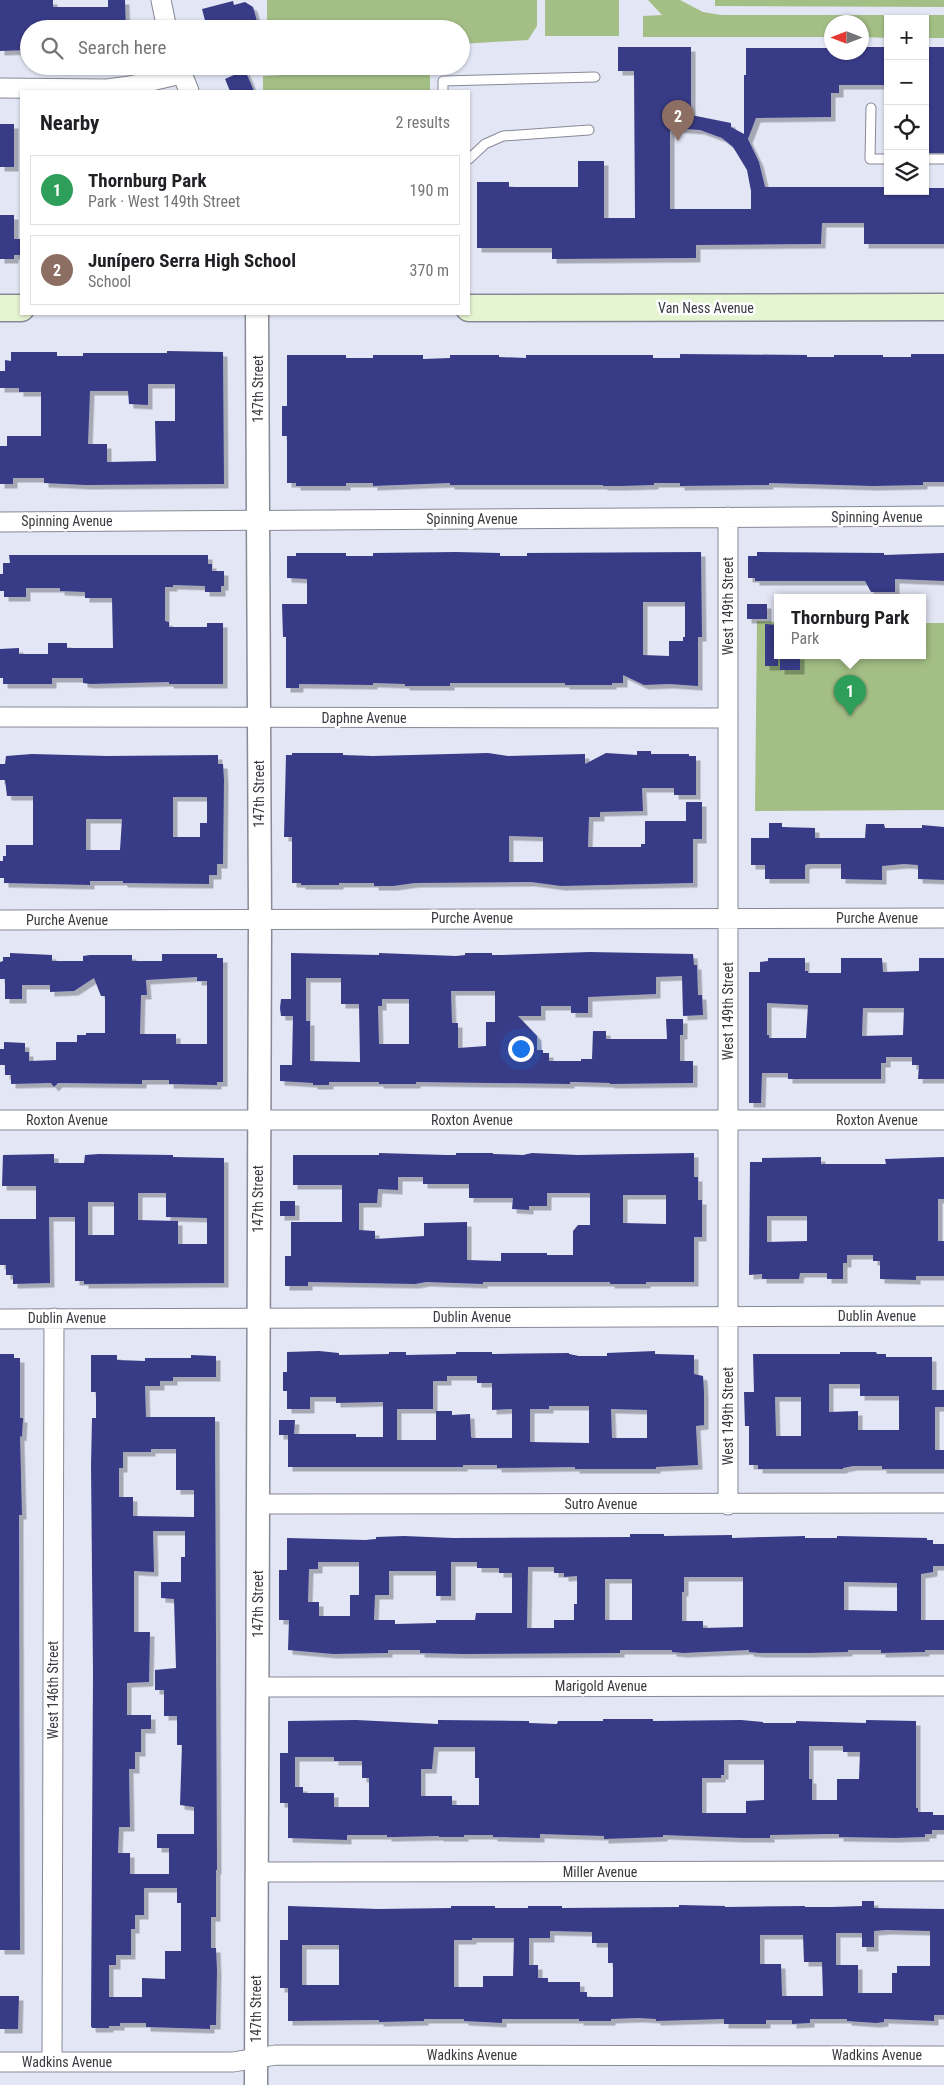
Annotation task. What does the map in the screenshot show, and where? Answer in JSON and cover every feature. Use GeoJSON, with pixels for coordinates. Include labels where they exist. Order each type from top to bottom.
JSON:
{"type":"FeatureCollection","features":[{"type":"Feature","properties":{"kind":"main road","name":"Van Ness Avenue"},"geometry":{"type":"LineString","coordinates":[[470,308],[944,307]]}},
{"type":"Feature","properties":{"kind":"main road"},"geometry":{"type":"LineString","coordinates":[[0,308],[20,308]]}},
{"type":"Feature","properties":{"kind":"street"},"geometry":{"type":"LineString","coordinates":[[161,0],[165,20]]}},
{"type":"Feature","properties":{"kind":"street"},"geometry":{"type":"LineString","coordinates":[[0,88],[107,89],[183,77]]}},
{"type":"Feature","properties":{"kind":"street","name":"147th Street"},"geometry":{"type":"LineString","coordinates":[[256,2085],[260,919],[257,315]]}},
{"type":"Feature","properties":{"kind":"street","name":"Spinning Avenue"},"geometry":{"type":"LineString","coordinates":[[0,522],[944,516]]}},
{"type":"Feature","properties":{"kind":"street","name":"West 149th Street"},"geometry":{"type":"LineString","coordinates":[[728,517],[728,1505]]}},
{"type":"Feature","properties":{"kind":"street","name":"Daphne Avenue"},"geometry":{"type":"LineString","coordinates":[[0,717],[728,718]]}},
{"type":"Feature","properties":{"kind":"street","name":"Purche Avenue"},"geometry":{"type":"LineString","coordinates":[[0,920],[944,918]]}},
{"type":"Feature","properties":{"kind":"street","name":"Roxton Avenue"},"geometry":{"type":"LineString","coordinates":[[0,1120],[944,1120]]}},
{"type":"Feature","properties":{"kind":"street","name":"Dublin Avenue"},"geometry":{"type":"LineString","coordinates":[[0,1318],[944,1316]]}},
{"type":"Feature","properties":{"kind":"street","name":"West 146th Street"},"geometry":{"type":"LineString","coordinates":[[52,2062],[54,1318]]}},
{"type":"Feature","properties":{"kind":"street","name":"Sutro Avenue"},"geometry":{"type":"LineString","coordinates":[[257,1504],[728,1505],[944,1503]]}},
{"type":"Feature","properties":{"kind":"street","name":"Marigold Avenue"},"geometry":{"type":"LineString","coordinates":[[258,1687],[944,1686]]}},
{"type":"Feature","properties":{"kind":"street","name":"Miller Avenue"},"geometry":{"type":"LineString","coordinates":[[257,1872],[944,1871]]}},
{"type":"Feature","properties":{"kind":"street","name":"Wadkins Avenue"},"geometry":{"type":"LineString","coordinates":[[0,2062],[234,2062],[276,2055],[944,2056]]}},
{"type":"Feature","properties":{"kind":"lane"},"geometry":{"type":"LineString","coordinates":[[442,90],[443,80],[596,77]]}},
{"type":"Feature","properties":{"kind":"lane"},"geometry":{"type":"LineString","coordinates":[[871,108],[870,159],[884,159]]}},
{"type":"Feature","properties":{"kind":"lane"},"geometry":{"type":"LineString","coordinates":[[470,158],[485,144],[503,136],[589,130]]}},
{"type":"Feature","properties":{"kind":"lane"},"geometry":{"type":"LineString","coordinates":[[929,159],[944,159]]}},
{"type":"Feature","properties":{"kind":"green space"},"geometry":{"type":"Polygon","coordinates":[[[267,0],[537,0],[537,26],[528,40],[470,43],[470,20],[267,20],[267,0]]]}},
{"type":"Feature","properties":{"kind":"green space"},"geometry":{"type":"Polygon","coordinates":[[[545,0],[619,0],[619,36],[545,36],[545,0]]]}},
{"type":"Feature","properties":{"kind":"green space"},"geometry":{"type":"Polygon","coordinates":[[[648,0],[680,0],[703,12],[721,15],[824,15],[824,37],[643,37],[643,16],[662,15],[648,0]]]}},
{"type":"Feature","properties":{"kind":"green space"},"geometry":{"type":"Polygon","coordinates":[[[715,0],[944,0],[944,7],[715,6],[715,0]]]}},
{"type":"Feature","properties":{"kind":"green space"},"geometry":{"type":"Polygon","coordinates":[[[869,15],[884,15],[884,38],[869,37],[869,15]]]}},
{"type":"Feature","properties":{"kind":"green space"},"geometry":{"type":"Polygon","coordinates":[[[929,15],[944,15],[944,38],[929,38],[929,15]]]}},
{"type":"Feature","properties":{"kind":"green space"},"geometry":{"type":"Polygon","coordinates":[[[430,75],[430,90],[263,90],[263,76],[430,75]]]}},
{"type":"Feature","properties":{"kind":"green space"},"geometry":{"type":"Polygon","coordinates":[[[757,621],[774,622],[774,659],[926,659],[926,623],[944,623],[944,810],[755,811],[757,621]]]}},
{"type":"Feature","properties":{"kind":"building"},"geometry":{"type":"Polygon","coordinates":[[[0,0],[53,0],[53,7],[108,7],[108,0],[125,0],[126,20],[20,20],[20,50],[0,51],[0,0]]]}},
{"type":"Feature","properties":{"kind":"building"},"geometry":{"type":"Polygon","coordinates":[[[233,1],[234,5],[245,2],[253,7],[257,20],[205,20],[202,9],[233,1]]]}},
{"type":"Feature","properties":{"kind":"building"},"geometry":{"type":"Polygon","coordinates":[[[618,47],[691,47],[691,115],[731,123],[731,127],[744,134],[746,48],[824,48],[824,60],[869,60],[869,47],[884,47],[884,85],[839,85],[839,93],[831,93],[831,117],[756,118],[748,139],[759,162],[765,187],[884,187],[884,195],[929,195],[929,188],[944,188],[944,244],[864,244],[864,223],[822,223],[821,244],[696,245],[696,258],[552,259],[552,248],[477,248],[477,182],[509,182],[509,187],[578,187],[578,161],[604,161],[604,218],[635,218],[634,71],[618,71],[618,47]],[[670,128],[670,209],[751,209],[751,191],[747,170],[733,147],[722,138],[700,130],[670,128]]]}},
{"type":"Feature","properties":{"kind":"building"},"geometry":{"type":"Polygon","coordinates":[[[929,47],[944,47],[944,153],[929,153],[929,47]]]}},
{"type":"Feature","properties":{"kind":"building"},"geometry":{"type":"Polygon","coordinates":[[[234,75],[247,75],[254,90],[230,90],[225,79],[234,75]]]}},
{"type":"Feature","properties":{"kind":"building"},"geometry":{"type":"Polygon","coordinates":[[[0,124],[14,124],[14,167],[0,167],[0,124]]]}},
{"type":"Feature","properties":{"kind":"building"},"geometry":{"type":"Polygon","coordinates":[[[0,215],[14,215],[14,239],[20,239],[20,255],[14,255],[14,259],[0,259],[0,215]]]}},
{"type":"Feature","properties":{"kind":"building"},"geometry":{"type":"Polygon","coordinates":[[[167,351],[223,352],[224,484],[86,485],[44,483],[44,478],[13,478],[13,484],[0,484],[0,446],[7,446],[7,436],[41,436],[41,392],[19,392],[19,388],[0,388],[0,371],[5,371],[5,360],[11,361],[11,352],[57,352],[57,356],[83,356],[83,353],[167,353],[167,351]],[[148,384],[148,405],[129,404],[128,391],[90,391],[88,444],[107,444],[107,462],[156,461],[155,421],[175,421],[175,384],[148,384]]]}},
{"type":"Feature","properties":{"kind":"building"},"geometry":{"type":"Polygon","coordinates":[[[680,354],[807,355],[807,357],[883,355],[883,357],[911,357],[911,354],[944,354],[944,482],[923,482],[923,485],[873,486],[769,483],[769,485],[680,486],[680,483],[654,483],[654,485],[603,486],[450,485],[450,483],[373,486],[373,483],[346,483],[346,486],[296,486],[296,483],[287,483],[287,436],[282,436],[282,406],[287,406],[287,355],[346,355],[346,358],[373,358],[373,355],[423,355],[423,359],[450,358],[450,355],[499,355],[499,357],[526,358],[526,355],[653,355],[653,358],[680,358],[680,354]]]}},
{"type":"Feature","properties":{"kind":"building"},"geometry":{"type":"Polygon","coordinates":[[[456,552],[500,553],[500,556],[527,556],[527,553],[701,552],[702,637],[698,637],[698,686],[644,685],[623,675],[623,683],[612,683],[612,685],[450,683],[450,686],[405,686],[405,684],[373,683],[373,685],[299,684],[299,688],[286,688],[286,637],[283,637],[282,604],[307,604],[307,579],[287,578],[287,556],[296,556],[296,553],[346,553],[346,556],[373,556],[373,553],[456,552]],[[643,602],[643,655],[669,656],[669,641],[683,641],[683,637],[685,637],[685,602],[643,602]]]}},
{"type":"Feature","properties":{"kind":"building"},"geometry":{"type":"Polygon","coordinates":[[[757,552],[884,553],[884,555],[944,553],[944,581],[895,579],[895,592],[871,592],[865,581],[755,581],[755,578],[748,578],[748,556],[757,556],[757,552]]]}},
{"type":"Feature","properties":{"kind":"building"},"geometry":{"type":"Polygon","coordinates":[[[9,555],[208,555],[208,564],[212,564],[212,571],[224,571],[224,586],[221,586],[221,592],[205,592],[205,586],[173,585],[173,587],[165,587],[165,621],[169,622],[169,627],[207,627],[207,623],[223,623],[223,684],[169,684],[169,682],[90,684],[83,683],[83,678],[52,678],[52,684],[3,684],[3,678],[0,678],[0,649],[19,648],[19,654],[48,654],[48,643],[67,643],[67,648],[113,648],[112,598],[85,598],[85,592],[60,591],[60,588],[26,588],[26,597],[4,597],[4,591],[0,591],[0,574],[3,574],[3,563],[10,563],[9,555]]]}},
{"type":"Feature","properties":{"kind":"building"},"geometry":{"type":"Polygon","coordinates":[[[747,604],[767,604],[767,619],[747,619],[747,604]]]}},
{"type":"Feature","properties":{"kind":"building"},"geometry":{"type":"Polygon","coordinates":[[[765,624],[774,625],[774,659],[778,659],[778,666],[765,666],[765,624]]]}},
{"type":"Feature","properties":{"kind":"building"},"geometry":{"type":"Polygon","coordinates":[[[780,659],[800,659],[800,670],[780,670],[780,659]]]}},
{"type":"Feature","properties":{"kind":"building"},"geometry":{"type":"Polygon","coordinates":[[[637,751],[651,751],[651,754],[689,754],[689,756],[696,756],[696,795],[674,795],[674,788],[642,788],[643,811],[600,812],[600,817],[589,817],[588,847],[641,847],[641,844],[645,844],[645,821],[686,821],[686,802],[702,802],[702,839],[693,839],[693,883],[561,886],[531,882],[415,883],[374,886],[374,883],[301,885],[301,883],[292,883],[292,837],[284,837],[286,755],[292,755],[292,753],[343,753],[343,755],[373,756],[488,753],[508,756],[585,754],[585,764],[606,753],[637,755],[637,751]],[[509,836],[509,862],[543,862],[543,837],[509,836]]]}},
{"type":"Feature","properties":{"kind":"building"},"geometry":{"type":"Polygon","coordinates":[[[32,754],[107,756],[218,755],[218,764],[223,764],[224,780],[223,864],[217,864],[217,875],[209,875],[209,884],[123,883],[123,881],[90,881],[90,885],[4,883],[4,878],[0,878],[0,861],[3,861],[3,856],[6,856],[6,845],[33,845],[33,796],[7,796],[5,780],[0,780],[0,764],[5,764],[6,756],[32,754]],[[173,797],[173,837],[200,837],[200,823],[207,823],[207,797],[173,797]],[[86,819],[86,850],[120,850],[122,819],[86,819]]]}},
{"type":"Feature","properties":{"kind":"building"},"geometry":{"type":"Polygon","coordinates":[[[769,823],[782,823],[782,827],[815,828],[815,838],[865,838],[866,824],[884,824],[885,828],[922,828],[922,825],[944,827],[944,880],[918,879],[918,865],[904,864],[882,866],[882,880],[841,879],[841,864],[805,865],[805,879],[765,879],[765,865],[751,865],[751,838],[769,838],[769,823]]]}},
{"type":"Feature","properties":{"kind":"building"},"geometry":{"type":"Polygon","coordinates":[[[590,952],[693,954],[694,965],[697,965],[698,995],[702,995],[703,1015],[683,1016],[682,976],[656,977],[656,994],[588,997],[588,1013],[571,1013],[571,1006],[541,1006],[541,1016],[518,1016],[537,1036],[537,1050],[549,1053],[549,1061],[592,1059],[593,1031],[606,1031],[606,1039],[667,1039],[666,1019],[683,1019],[683,1035],[680,1035],[680,1061],[693,1061],[693,1083],[416,1082],[416,1084],[379,1084],[379,1082],[329,1082],[329,1085],[313,1085],[313,1083],[280,1081],[280,1065],[292,1065],[293,1016],[281,1016],[280,1008],[281,999],[291,999],[291,953],[379,955],[379,953],[456,956],[465,955],[465,953],[492,953],[492,955],[590,952]],[[306,978],[306,1021],[310,1021],[310,1061],[360,1062],[359,1004],[341,1004],[341,978],[306,978]],[[451,991],[452,1023],[458,1023],[458,1048],[486,1046],[486,1022],[495,1022],[495,991],[451,991]],[[382,999],[382,1006],[378,1006],[379,1044],[409,1044],[409,999],[382,999]]]}},
{"type":"Feature","properties":{"kind":"building"},"geometry":{"type":"Polygon","coordinates":[[[10,953],[52,955],[52,961],[83,961],[83,956],[90,955],[132,955],[132,961],[162,961],[162,954],[217,954],[217,958],[223,958],[223,1082],[217,1082],[217,1085],[169,1084],[169,1080],[142,1080],[142,1084],[58,1083],[54,1087],[51,1083],[11,1084],[11,1075],[5,1075],[5,1065],[0,1065],[0,1049],[4,1049],[4,1042],[25,1043],[25,1052],[29,1052],[29,1061],[56,1060],[56,1042],[77,1042],[77,1035],[105,1033],[105,996],[101,996],[94,978],[74,991],[50,992],[50,985],[22,985],[22,999],[5,999],[5,979],[0,979],[0,962],[3,961],[3,957],[10,957],[10,953]],[[197,977],[146,980],[147,995],[141,995],[140,1034],[176,1034],[176,1044],[207,1044],[207,981],[197,981],[197,977]]]}},
{"type":"Feature","properties":{"kind":"building"},"geometry":{"type":"Polygon","coordinates":[[[768,958],[805,958],[805,971],[808,971],[808,973],[841,973],[841,958],[882,958],[883,972],[919,971],[919,958],[944,958],[944,1079],[918,1079],[919,1065],[912,1065],[912,1057],[886,1057],[886,1063],[881,1063],[881,1079],[788,1079],[788,1073],[762,1073],[761,1103],[749,1103],[749,972],[760,972],[760,962],[768,961],[768,958]],[[767,1003],[767,1035],[769,1035],[769,1038],[806,1038],[808,1005],[767,1003]],[[863,1008],[862,1036],[903,1035],[904,1008],[863,1008]]]}},
{"type":"Feature","properties":{"kind":"building"},"geometry":{"type":"Polygon","coordinates":[[[379,1153],[456,1155],[456,1153],[493,1153],[523,1155],[532,1153],[578,1155],[694,1153],[694,1177],[698,1177],[698,1200],[702,1200],[702,1237],[694,1237],[694,1282],[610,1284],[610,1282],[483,1282],[483,1284],[426,1282],[415,1284],[308,1282],[308,1286],[285,1286],[285,1256],[291,1256],[291,1222],[342,1222],[342,1185],[293,1185],[293,1155],[379,1155],[379,1153]],[[398,1177],[398,1190],[378,1189],[377,1203],[359,1203],[359,1230],[375,1231],[375,1239],[424,1236],[424,1223],[467,1222],[467,1260],[501,1261],[501,1253],[573,1255],[573,1231],[578,1225],[590,1225],[590,1193],[547,1193],[547,1206],[529,1206],[529,1210],[512,1209],[513,1198],[469,1198],[469,1184],[423,1184],[423,1177],[398,1177]],[[623,1195],[623,1223],[666,1224],[666,1195],[623,1195]]]}},
{"type":"Feature","properties":{"kind":"building"},"geometry":{"type":"Polygon","coordinates":[[[54,1154],[54,1163],[84,1163],[85,1155],[99,1154],[224,1158],[224,1283],[84,1284],[84,1281],[75,1281],[75,1217],[49,1217],[50,1283],[13,1284],[13,1275],[6,1275],[6,1265],[0,1265],[0,1219],[36,1219],[36,1186],[2,1186],[3,1155],[54,1154]],[[138,1193],[138,1220],[178,1221],[178,1244],[207,1244],[207,1218],[166,1217],[166,1193],[138,1193]],[[88,1202],[88,1235],[114,1235],[114,1202],[88,1202]]]}},
{"type":"Feature","properties":{"kind":"building"},"geometry":{"type":"Polygon","coordinates":[[[821,1157],[821,1164],[886,1164],[885,1159],[944,1157],[944,1199],[938,1199],[938,1241],[944,1241],[944,1276],[916,1276],[916,1280],[880,1279],[880,1261],[873,1261],[873,1255],[847,1255],[847,1263],[843,1263],[843,1279],[827,1279],[827,1273],[800,1273],[799,1279],[762,1279],[762,1274],[749,1275],[750,1162],[762,1162],[762,1158],[821,1157]],[[767,1216],[767,1242],[807,1241],[807,1216],[767,1216]]]}},
{"type":"Feature","properties":{"kind":"building"},"geometry":{"type":"Polygon","coordinates":[[[280,1201],[295,1201],[295,1216],[280,1216],[280,1201]]]}},
{"type":"Feature","properties":{"kind":"building"},"geometry":{"type":"Polygon","coordinates":[[[319,1351],[339,1353],[339,1355],[406,1352],[406,1355],[492,1352],[492,1354],[569,1353],[579,1356],[607,1356],[607,1353],[655,1351],[655,1354],[694,1355],[694,1374],[703,1376],[704,1392],[704,1425],[696,1426],[698,1465],[656,1467],[656,1469],[497,1468],[497,1465],[463,1465],[463,1467],[288,1467],[288,1435],[279,1435],[279,1420],[295,1420],[294,1434],[356,1434],[356,1437],[383,1437],[383,1402],[336,1403],[336,1397],[310,1397],[310,1409],[287,1409],[287,1391],[283,1391],[283,1372],[287,1372],[287,1352],[319,1351]],[[447,1376],[447,1381],[433,1381],[433,1409],[397,1409],[397,1440],[436,1440],[436,1411],[452,1411],[452,1415],[470,1414],[472,1438],[512,1438],[512,1409],[492,1410],[492,1383],[477,1383],[477,1376],[447,1376]],[[549,1406],[549,1409],[530,1409],[530,1442],[589,1443],[589,1406],[549,1406]],[[611,1409],[612,1438],[647,1438],[647,1410],[611,1409]]]}},
{"type":"Feature","properties":{"kind":"building"},"geometry":{"type":"Polygon","coordinates":[[[840,1352],[876,1352],[877,1354],[886,1354],[886,1357],[932,1357],[932,1390],[944,1390],[944,1407],[935,1407],[935,1450],[944,1450],[944,1469],[882,1469],[882,1466],[853,1466],[843,1469],[758,1469],[758,1465],[749,1465],[749,1426],[745,1426],[744,1392],[754,1392],[753,1354],[840,1354],[840,1352]],[[829,1384],[829,1412],[858,1411],[858,1430],[899,1430],[899,1396],[860,1396],[860,1384],[829,1384]],[[775,1397],[776,1436],[801,1436],[801,1397],[775,1397]]]}},
{"type":"Feature","properties":{"kind":"building"},"geometry":{"type":"Polygon","coordinates":[[[0,1354],[14,1354],[14,1358],[20,1358],[20,1418],[23,1418],[22,1437],[20,1436],[22,1515],[19,1515],[20,1950],[0,1950],[0,1354]]]}},
{"type":"Feature","properties":{"kind":"building"},"geometry":{"type":"Polygon","coordinates":[[[91,1355],[117,1355],[117,1360],[145,1361],[145,1358],[191,1358],[191,1355],[216,1356],[216,1377],[173,1377],[173,1381],[160,1381],[160,1386],[145,1386],[146,1417],[215,1417],[217,1870],[216,1917],[211,1917],[211,1948],[216,1948],[217,1971],[216,2025],[210,2025],[210,2029],[146,2027],[146,2023],[120,2023],[120,2026],[109,2026],[109,2028],[92,2028],[91,2026],[93,1673],[91,1466],[92,1418],[96,1418],[96,1392],[91,1392],[91,1355]],[[151,1449],[151,1452],[123,1452],[123,1468],[119,1468],[119,1497],[133,1497],[133,1516],[194,1517],[194,1490],[176,1490],[176,1449],[151,1449]],[[153,1531],[154,1572],[134,1571],[134,1632],[150,1632],[149,1682],[127,1683],[127,1715],[151,1715],[151,1729],[141,1729],[141,1752],[135,1752],[135,1769],[129,1769],[130,1827],[119,1827],[118,1853],[130,1853],[130,1874],[169,1874],[169,1848],[157,1848],[157,1834],[194,1834],[194,1807],[180,1805],[182,1745],[177,1745],[177,1716],[164,1716],[164,1690],[155,1690],[155,1670],[176,1668],[174,1599],[161,1598],[161,1582],[181,1582],[181,1557],[185,1557],[185,1531],[153,1531]],[[144,1888],[144,1915],[135,1915],[135,1929],[131,1929],[131,1955],[116,1955],[116,1965],[109,1965],[109,1997],[142,1997],[142,1978],[165,1979],[165,1951],[181,1951],[181,1903],[177,1903],[177,1888],[144,1888]]]}},
{"type":"Feature","properties":{"kind":"building"},"geometry":{"type":"Polygon","coordinates":[[[630,1534],[664,1534],[664,1536],[732,1535],[732,1538],[805,1536],[805,1538],[837,1538],[837,1536],[927,1538],[927,1540],[933,1540],[933,1544],[944,1544],[944,1566],[933,1566],[933,1572],[921,1574],[921,1620],[944,1620],[944,1650],[881,1653],[881,1650],[760,1653],[749,1652],[749,1650],[683,1653],[672,1652],[672,1650],[620,1650],[620,1653],[463,1654],[420,1653],[420,1650],[388,1650],[388,1653],[333,1654],[288,1650],[289,1620],[279,1620],[279,1570],[287,1570],[287,1538],[365,1540],[376,1539],[376,1537],[404,1536],[453,1538],[630,1537],[630,1534]],[[318,1562],[318,1569],[309,1569],[308,1602],[319,1602],[319,1616],[350,1616],[350,1595],[359,1595],[359,1562],[318,1562]],[[451,1562],[451,1596],[436,1596],[436,1571],[389,1571],[389,1595],[375,1595],[374,1620],[395,1620],[395,1624],[436,1623],[436,1620],[475,1620],[476,1613],[512,1613],[512,1573],[499,1573],[499,1568],[477,1568],[477,1562],[451,1562]],[[528,1567],[527,1628],[554,1628],[554,1620],[574,1620],[574,1604],[577,1604],[577,1576],[564,1577],[564,1573],[554,1573],[554,1567],[528,1567]],[[684,1577],[684,1592],[682,1592],[682,1621],[703,1621],[703,1628],[743,1627],[743,1577],[684,1577]],[[605,1579],[605,1620],[632,1620],[632,1579],[605,1579]],[[844,1582],[844,1610],[897,1611],[897,1583],[844,1582]]]}},
{"type":"Feature","properties":{"kind":"building"},"geometry":{"type":"Polygon","coordinates":[[[603,1719],[653,1719],[653,1721],[741,1720],[763,1723],[796,1723],[796,1721],[866,1723],[866,1720],[916,1721],[916,1808],[918,1808],[918,1812],[933,1812],[933,1815],[944,1815],[944,1830],[932,1830],[932,1834],[925,1834],[925,1837],[895,1838],[839,1837],[839,1834],[830,1834],[770,1835],[770,1838],[663,1835],[663,1837],[604,1839],[604,1836],[540,1834],[540,1838],[493,1837],[493,1835],[387,1837],[387,1835],[347,1835],[347,1840],[288,1838],[288,1803],[280,1803],[280,1753],[288,1753],[288,1721],[356,1720],[438,1724],[438,1720],[529,1721],[529,1723],[557,1724],[558,1721],[603,1721],[603,1719]],[[809,1746],[809,1779],[812,1779],[812,1800],[837,1800],[837,1779],[859,1779],[860,1752],[843,1752],[843,1746],[809,1746]],[[434,1747],[432,1769],[421,1769],[421,1796],[452,1796],[452,1805],[479,1805],[479,1778],[475,1778],[475,1747],[434,1747]],[[295,1757],[295,1787],[303,1787],[303,1793],[334,1793],[334,1807],[369,1807],[369,1778],[362,1778],[362,1761],[334,1761],[334,1757],[295,1757]],[[724,1760],[724,1775],[721,1775],[721,1778],[702,1778],[702,1813],[746,1813],[746,1801],[764,1800],[764,1760],[724,1760]]]}},
{"type":"Feature","properties":{"kind":"building"},"geometry":{"type":"Polygon","coordinates":[[[862,1901],[874,1901],[874,1908],[944,1909],[944,2015],[934,2015],[934,2021],[884,2019],[884,2022],[876,2023],[847,2021],[847,2019],[810,2019],[810,2023],[792,2024],[792,2020],[766,2020],[766,2024],[724,2024],[724,2019],[656,2021],[656,2019],[638,2018],[611,2019],[611,2021],[502,2019],[502,2023],[464,2021],[464,2019],[379,2022],[379,2020],[288,2021],[288,1988],[280,1988],[280,1940],[288,1940],[288,1906],[378,1909],[451,1908],[451,1906],[528,1908],[528,1906],[562,1906],[562,1908],[679,1907],[679,1905],[725,1907],[862,1906],[862,1901]],[[550,1931],[550,1938],[529,1938],[529,1965],[538,1965],[538,1978],[548,1978],[548,1982],[580,1982],[580,1992],[587,1992],[587,1997],[613,1997],[613,1963],[608,1963],[608,1943],[592,1943],[592,1932],[550,1931]],[[874,1931],[874,1947],[862,1947],[862,1933],[836,1933],[836,1965],[858,1965],[858,1993],[892,1993],[892,1973],[897,1973],[897,1966],[930,1966],[930,1931],[874,1931]],[[760,1935],[760,1964],[781,1964],[782,1996],[823,1996],[822,1962],[804,1962],[803,1935],[760,1935]],[[472,1938],[472,1940],[454,1940],[454,1987],[483,1987],[483,1976],[513,1976],[514,1938],[472,1938]],[[302,1945],[302,1985],[339,1985],[339,1945],[302,1945]]]}},
{"type":"Feature","properties":{"kind":"building"},"geometry":{"type":"Polygon","coordinates":[[[0,1996],[19,1996],[18,2029],[0,2029],[0,1996]]]}},
{"type":"Feature","properties":{"kind":"place","name":"Junípero Serra High School"},"geometry":{"type":"Point","coordinates":[678,141]}},
{"type":"Feature","properties":{"kind":"place","name":"Thornburg Park"},"geometry":{"type":"Point","coordinates":[850,716]}}]}
